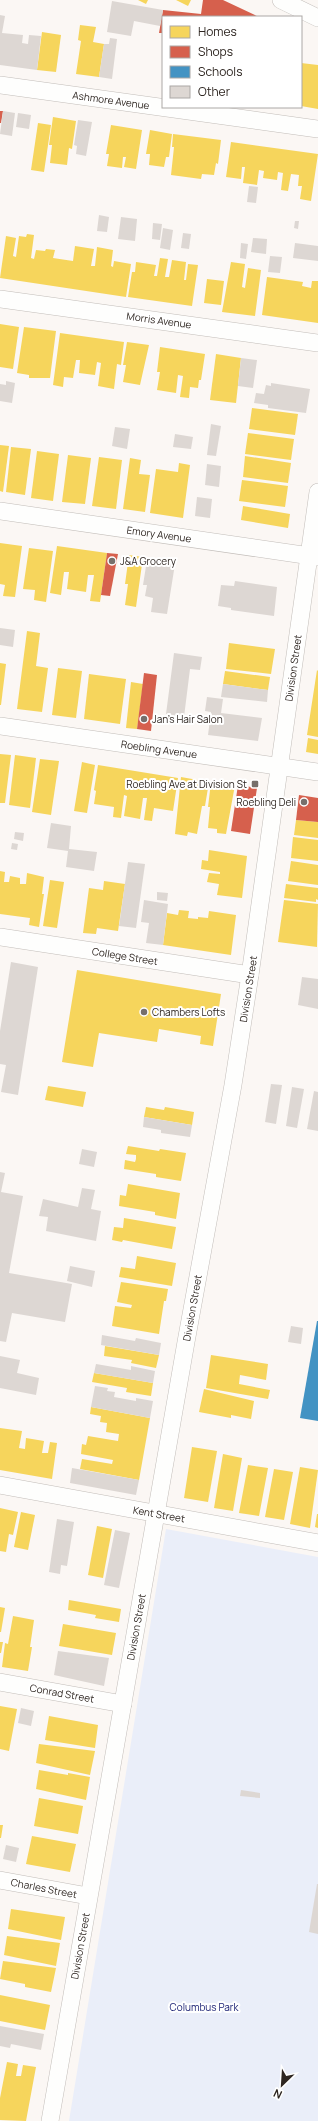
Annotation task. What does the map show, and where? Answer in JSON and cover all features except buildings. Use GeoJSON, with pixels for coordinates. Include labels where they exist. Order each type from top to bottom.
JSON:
{"type":"FeatureCollection","features":[{"type":"Feature","properties":{"kind":"street"},"geometry":{"type":"LineString","coordinates":[[281,0],[318,18]]}},
{"type":"Feature","properties":{"kind":"street","name":"Ashmore Avenue"},"geometry":{"type":"LineString","coordinates":[[0,85],[162,107]]}},
{"type":"Feature","properties":{"kind":"street","name":"Ashmore Avenue"},"geometry":{"type":"LineString","coordinates":[[166,108],[318,129]]}},
{"type":"Feature","properties":{"kind":"street","name":"Morris Avenue"},"geometry":{"type":"LineString","coordinates":[[0,299],[318,343]]}},
{"type":"Feature","properties":{"kind":"street","name":"Division Street"},"geometry":{"type":"LineString","coordinates":[[50,2121],[88,1896],[233,1085],[279,767],[313,556],[318,492]]}},
{"type":"Feature","properties":{"kind":"street","name":"Emory Avenue"},"geometry":{"type":"LineString","coordinates":[[0,511],[313,556]]}},
{"type":"Feature","properties":{"kind":"street","name":"Roebling Avenue"},"geometry":{"type":"LineString","coordinates":[[0,726],[318,772]]}},
{"type":"Feature","properties":{"kind":"street","name":"College Street"},"geometry":{"type":"LineString","coordinates":[[0,937],[250,975]]}},
{"type":"Feature","properties":{"kind":"street","name":"Kent Street"},"geometry":{"type":"LineString","coordinates":[[0,1485],[318,1543]]}},
{"type":"Feature","properties":{"kind":"street","name":"Conrad Street"},"geometry":{"type":"LineString","coordinates":[[0,1682],[123,1704]]}},
{"type":"Feature","properties":{"kind":"street","name":"Charles Street"},"geometry":{"type":"LineString","coordinates":[[0,1880],[88,1896]]}},
{"type":"Feature","properties":{"kind":"green space","name":"Columbus Park"},"geometry":{"type":"Polygon","coordinates":[[[166,1529],[318,1557],[318,2121],[69,2121],[166,1529]]]}},
{"type":"Feature","properties":{"kind":"place","name":"J&A Grocery"},"geometry":{"type":"Point","coordinates":[112,561]}},
{"type":"Feature","properties":{"kind":"place","name":"Jan's Hair Salon"},"geometry":{"type":"Point","coordinates":[144,719]}},
{"type":"Feature","properties":{"kind":"place","name":"Roebling Ave at Division St"},"geometry":{"type":"Point","coordinates":[255,784]}},
{"type":"Feature","properties":{"kind":"place","name":"Roebling Deli"},"geometry":{"type":"Point","coordinates":[304,802]}},
{"type":"Feature","properties":{"kind":"place","name":"Chambers Lofts"},"geometry":{"type":"Point","coordinates":[144,1012]}}]}
